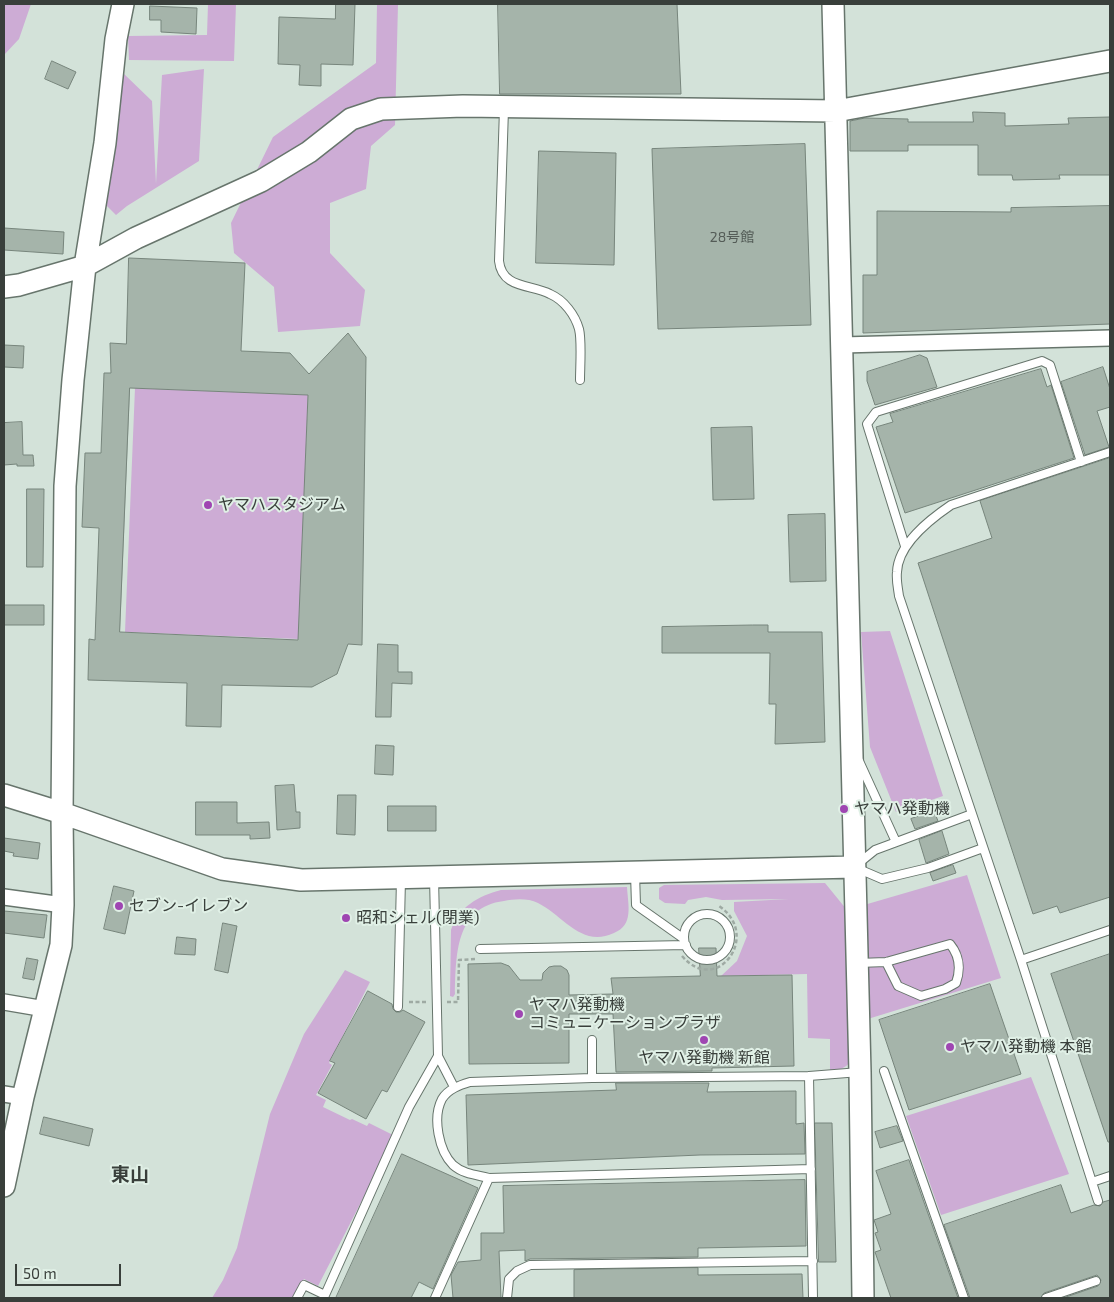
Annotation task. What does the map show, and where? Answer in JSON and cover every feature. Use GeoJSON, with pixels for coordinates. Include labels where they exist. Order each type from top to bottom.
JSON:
{"type":"FeatureCollection","features":[{"type":"Feature","properties":{"kind":"street"},"geometry":{"type":"LineString","coordinates":[[4,1185],[13,1095],[45,1009],[61,945],[64,905],[62,813],[65,486],[73,380],[86,266],[104,152],[116,39],[123,4]]}},
{"type":"Feature","properties":{"kind":"street"},"geometry":{"type":"LineString","coordinates":[[833,4],[860,1072],[863,1298]]}},
{"type":"Feature","properties":{"kind":"street"},"geometry":{"type":"LineString","coordinates":[[4,287],[19,285],[86,266],[136,238],[261,180],[309,152],[351,119],[381,108],[463,106],[836,111],[1110,61]]}},
{"type":"Feature","properties":{"kind":"street"},"geometry":{"type":"LineString","coordinates":[[842,345],[1110,338]]}},
{"type":"Feature","properties":{"kind":"street"},"geometry":{"type":"LineString","coordinates":[[4,795],[62,813],[222,869],[301,880],[854,867]]}},
{"type":"Feature","properties":{"kind":"street"},"geometry":{"type":"LineString","coordinates":[[4,897],[64,905]]}},
{"type":"Feature","properties":{"kind":"street"},"geometry":{"type":"LineString","coordinates":[[4,1002],[45,1009]]}},
{"type":"Feature","properties":{"kind":"lane"},"geometry":{"type":"LineString","coordinates":[[504,107],[500,271],[507,280],[550,293],[562,302],[573,316],[579,331],[580,380]]}},
{"type":"Feature","properties":{"kind":"lane"},"geometry":{"type":"LineString","coordinates":[[905,546],[868,424],[876,412],[1042,361],[1050,365],[1081,462]]}},
{"type":"Feature","properties":{"kind":"lane"},"geometry":{"type":"LineString","coordinates":[[1098,1201],[1021,960],[898,596],[897,571],[905,546],[932,519],[951,505],[1110,452]]}},
{"type":"Feature","properties":{"kind":"lane"},"geometry":{"type":"LineString","coordinates":[[851,746],[896,842]]}},
{"type":"Feature","properties":{"kind":"lane"},"geometry":{"type":"LineString","coordinates":[[972,814],[875,850],[854,867],[882,878],[928,868],[983,848]]}},
{"type":"Feature","properties":{"kind":"lane"},"geometry":{"type":"LineString","coordinates":[[634,872],[636,905],[685,942],[688,950],[697,958],[709,960],[720,955],[728,946],[730,934],[726,923],[716,916],[704,914],[693,918],[686,927],[685,942]]}},
{"type":"Feature","properties":{"kind":"lane"},"geometry":{"type":"LineString","coordinates":[[434,876],[438,1056],[454,1087]]}},
{"type":"Feature","properties":{"kind":"lane"},"geometry":{"type":"LineString","coordinates":[[398,1005],[401,877]]}},
{"type":"Feature","properties":{"kind":"lane"},"geometry":{"type":"LineString","coordinates":[[1021,960],[1110,930]]}},
{"type":"Feature","properties":{"kind":"lane"},"geometry":{"type":"LineString","coordinates":[[480,949],[685,942]]}},
{"type":"Feature","properties":{"kind":"lane"},"geometry":{"type":"LineString","coordinates":[[856,963],[886,962],[950,944],[955,950],[960,972],[956,983],[945,989],[921,996],[898,986],[886,962]]}},
{"type":"Feature","properties":{"kind":"lane"},"geometry":{"type":"LineString","coordinates":[[592,1040],[592,1078]]}},
{"type":"Feature","properties":{"kind":"lane"},"geometry":{"type":"LineString","coordinates":[[297,1298],[304,1285],[325,1295],[409,1107],[438,1056]]}},
{"type":"Feature","properties":{"kind":"lane"},"geometry":{"type":"LineString","coordinates":[[884,1071],[964,1298]]}},
{"type":"Feature","properties":{"kind":"lane"},"geometry":{"type":"LineString","coordinates":[[811,1169],[489,1178],[464,1172],[453,1164],[442,1147],[438,1131],[438,1114],[442,1099],[454,1087],[470,1082],[592,1078],[809,1076],[860,1072]]}},
{"type":"Feature","properties":{"kind":"lane"},"geometry":{"type":"LineString","coordinates":[[809,1076],[813,1298]]}},
{"type":"Feature","properties":{"kind":"lane"},"geometry":{"type":"LineString","coordinates":[[1092,1182],[1110,1176]]}},
{"type":"Feature","properties":{"kind":"lane"},"geometry":{"type":"LineString","coordinates":[[435,1298],[489,1178]]}},
{"type":"Feature","properties":{"kind":"lane"},"geometry":{"type":"LineString","coordinates":[[507,1298],[509,1279],[517,1271],[530,1265],[813,1261]]}},
{"type":"Feature","properties":{"kind":"lane"},"geometry":{"type":"LineString","coordinates":[[1046,1298],[1096,1282]]}},
{"type":"Feature","properties":{"kind":"path"},"geometry":{"type":"LineString","coordinates":[[680,954],[686,961],[705,970],[712,970],[728,960],[736,943],[735,924],[732,917],[719,906]]}},
{"type":"Feature","properties":{"kind":"path"},"geometry":{"type":"LineString","coordinates":[[398,1005],[458,1002],[459,960],[478,959]]}},
{"type":"Feature","properties":{"kind":"shaded area"},"geometry":{"type":"Polygon","coordinates":[[[4,4],[31,4],[19,39],[4,55],[4,4]]]}},
{"type":"Feature","properties":{"kind":"shaded area"},"geometry":{"type":"Polygon","coordinates":[[[208,4],[236,4],[234,61],[129,60],[128,36],[207,35],[208,4]]]}},
{"type":"Feature","properties":{"kind":"shaded area"},"geometry":{"type":"Polygon","coordinates":[[[377,4],[398,4],[395,125],[371,146],[366,189],[330,203],[330,253],[365,290],[360,326],[278,332],[274,287],[234,253],[231,223],[273,137],[376,63],[377,4]]]}},
{"type":"Feature","properties":{"kind":"shaded area"},"geometry":{"type":"Polygon","coordinates":[[[204,69],[199,161],[127,206],[116,215],[106,205],[123,73],[152,101],[156,184],[162,75],[204,69]]]}},
{"type":"Feature","properties":{"kind":"shaded area"},"geometry":{"type":"Polygon","coordinates":[[[135,388],[308,395],[299,639],[125,632],[135,388]]]}},
{"type":"Feature","properties":{"kind":"shaded area"},"geometry":{"type":"Polygon","coordinates":[[[890,631],[943,796],[896,812],[870,747],[861,632],[890,631]]]}},
{"type":"Feature","properties":{"kind":"shaded area"},"geometry":{"type":"Polygon","coordinates":[[[967,875],[1001,978],[858,1022],[864,905],[967,875]]]}},
{"type":"Feature","properties":{"kind":"shaded area"},"geometry":{"type":"Polygon","coordinates":[[[825,883],[847,910],[851,1061],[844,1067],[833,1070],[830,1070],[830,1039],[808,1038],[807,974],[721,976],[737,961],[747,936],[734,911],[734,902],[789,899],[722,900],[706,897],[688,900],[685,904],[665,903],[659,899],[659,888],[664,885],[825,883]]]}},
{"type":"Feature","properties":{"kind":"shaded area"},"geometry":{"type":"Polygon","coordinates":[[[627,887],[629,907],[625,925],[614,933],[602,937],[582,934],[534,901],[512,900],[488,905],[476,913],[467,923],[458,949],[455,994],[453,997],[450,996],[451,930],[464,909],[477,899],[501,890],[627,887]]]}},
{"type":"Feature","properties":{"kind":"shaded area"},"geometry":{"type":"Polygon","coordinates":[[[345,970],[370,982],[329,1063],[332,1065],[316,1095],[326,1100],[323,1107],[367,1126],[369,1123],[395,1136],[318,1286],[304,1279],[294,1298],[212,1298],[223,1280],[237,1248],[270,1114],[304,1034],[345,970]]]}},
{"type":"Feature","properties":{"kind":"shaded area"},"geometry":{"type":"Polygon","coordinates":[[[1031,1077],[1069,1174],[941,1215],[906,1116],[1031,1077]]]}},
{"type":"Feature","properties":{"kind":"building"},"geometry":{"type":"Polygon","coordinates":[[[336,4],[355,4],[353,65],[321,64],[321,86],[299,85],[300,65],[278,64],[279,17],[335,19],[336,4]]]}},
{"type":"Feature","properties":{"kind":"building"},"geometry":{"type":"Polygon","coordinates":[[[498,4],[677,4],[681,94],[500,94],[498,4]]]}},
{"type":"Feature","properties":{"kind":"building"},"geometry":{"type":"Polygon","coordinates":[[[150,6],[197,8],[196,34],[161,32],[161,20],[150,20],[150,6]]]}},
{"type":"Feature","properties":{"kind":"building"},"geometry":{"type":"Polygon","coordinates":[[[52,61],[76,72],[68,89],[45,79],[52,61]]]}},
{"type":"Feature","properties":{"kind":"building"},"geometry":{"type":"Polygon","coordinates":[[[973,112],[1005,113],[1005,126],[1069,124],[1068,118],[1110,117],[1110,175],[1059,175],[1060,179],[1013,180],[1012,175],[978,175],[978,145],[908,145],[908,151],[850,151],[850,121],[865,118],[908,119],[908,122],[973,122],[973,112]]]}},
{"type":"Feature","properties":{"kind":"building"},"geometry":{"type":"Polygon","coordinates":[[[805,144],[811,325],[658,329],[652,149],[805,144]]]}},
{"type":"Feature","properties":{"kind":"building"},"geometry":{"type":"Polygon","coordinates":[[[539,151],[616,153],[614,265],[536,263],[539,151]]]}},
{"type":"Feature","properties":{"kind":"building"},"geometry":{"type":"Polygon","coordinates":[[[1110,206],[1110,324],[863,333],[863,275],[877,275],[877,211],[1011,212],[1011,208],[1110,206]]]}},
{"type":"Feature","properties":{"kind":"building"},"geometry":{"type":"Polygon","coordinates":[[[4,228],[64,232],[63,254],[4,250],[4,228]]]}},
{"type":"Feature","properties":{"kind":"building"},"geometry":{"type":"Polygon","coordinates":[[[129,258],[245,263],[241,351],[290,353],[309,374],[348,333],[366,357],[362,645],[348,644],[337,674],[312,687],[222,685],[221,727],[186,726],[187,683],[88,680],[89,639],[95,640],[99,528],[82,527],[85,453],[101,453],[104,373],[111,373],[110,343],[126,344],[129,258]],[[130,388],[120,632],[298,640],[308,395],[130,388]]]}},
{"type":"Feature","properties":{"kind":"building"},"geometry":{"type":"Polygon","coordinates":[[[4,345],[24,346],[23,368],[4,367],[4,345]]]}},
{"type":"Feature","properties":{"kind":"building"},"geometry":{"type":"Polygon","coordinates":[[[920,355],[927,358],[937,387],[875,405],[867,381],[867,372],[920,355]]]}},
{"type":"Feature","properties":{"kind":"building"},"geometry":{"type":"Polygon","coordinates":[[[1103,367],[1110,389],[1110,407],[1097,411],[1109,447],[1085,455],[1061,382],[1103,367]]]}},
{"type":"Feature","properties":{"kind":"building"},"geometry":{"type":"Polygon","coordinates":[[[1041,369],[1047,387],[1051,385],[1074,458],[905,513],[876,427],[893,422],[890,414],[1041,369]]]}},
{"type":"Feature","properties":{"kind":"building"},"geometry":{"type":"Polygon","coordinates":[[[22,422],[23,455],[33,455],[34,466],[4,465],[4,423],[22,422]]]}},
{"type":"Feature","properties":{"kind":"building"},"geometry":{"type":"Polygon","coordinates":[[[752,427],[754,499],[713,500],[711,428],[752,427]]]}},
{"type":"Feature","properties":{"kind":"building"},"geometry":{"type":"Polygon","coordinates":[[[1110,458],[1110,897],[1060,913],[1057,906],[1033,914],[918,563],[992,538],[980,501],[1110,458]]]}},
{"type":"Feature","properties":{"kind":"building"},"geometry":{"type":"Polygon","coordinates":[[[27,489],[44,489],[43,567],[27,567],[27,489]]]}},
{"type":"Feature","properties":{"kind":"building"},"geometry":{"type":"Polygon","coordinates":[[[825,514],[826,581],[790,582],[788,515],[825,514]]]}},
{"type":"Feature","properties":{"kind":"building"},"geometry":{"type":"Polygon","coordinates":[[[4,605],[44,605],[44,625],[4,625],[4,605]]]}},
{"type":"Feature","properties":{"kind":"building"},"geometry":{"type":"Polygon","coordinates":[[[768,625],[768,632],[822,632],[825,742],[775,744],[776,704],[769,704],[770,653],[662,653],[662,627],[768,625]]]}},
{"type":"Feature","properties":{"kind":"building"},"geometry":{"type":"Polygon","coordinates":[[[378,644],[398,645],[398,672],[412,672],[412,684],[392,683],[391,717],[376,717],[378,644]]]}},
{"type":"Feature","properties":{"kind":"building"},"geometry":{"type":"Polygon","coordinates":[[[376,745],[394,746],[393,775],[375,774],[376,745]]]}},
{"type":"Feature","properties":{"kind":"building"},"geometry":{"type":"Polygon","coordinates":[[[294,785],[296,812],[300,812],[300,828],[277,830],[275,786],[294,785]]]}},
{"type":"Feature","properties":{"kind":"building"},"geometry":{"type":"Polygon","coordinates":[[[338,795],[356,795],[355,835],[337,834],[338,795]]]}},
{"type":"Feature","properties":{"kind":"building"},"geometry":{"type":"Polygon","coordinates":[[[196,802],[237,802],[237,823],[269,822],[270,838],[250,839],[250,835],[196,835],[196,802]]]}},
{"type":"Feature","properties":{"kind":"building"},"geometry":{"type":"Polygon","coordinates":[[[388,806],[436,806],[436,831],[388,831],[388,806]]]}},
{"type":"Feature","properties":{"kind":"building"},"geometry":{"type":"Polygon","coordinates":[[[934,811],[938,821],[915,829],[911,819],[934,811]]]}},
{"type":"Feature","properties":{"kind":"building"},"geometry":{"type":"Polygon","coordinates":[[[942,831],[949,854],[926,863],[919,840],[942,831]]]}},
{"type":"Feature","properties":{"kind":"building"},"geometry":{"type":"Polygon","coordinates":[[[4,838],[40,843],[38,859],[13,856],[14,853],[4,851],[4,838]]]}},
{"type":"Feature","properties":{"kind":"building"},"geometry":{"type":"Polygon","coordinates":[[[953,865],[956,873],[933,881],[930,873],[953,865]]]}},
{"type":"Feature","properties":{"kind":"building"},"geometry":{"type":"Polygon","coordinates":[[[114,886],[134,891],[125,934],[104,929],[114,886]]]}},
{"type":"Feature","properties":{"kind":"building"},"geometry":{"type":"Polygon","coordinates":[[[4,911],[47,915],[44,938],[4,933],[4,911]]]}},
{"type":"Feature","properties":{"kind":"building"},"geometry":{"type":"Polygon","coordinates":[[[223,923],[237,926],[228,973],[215,970],[223,923]]]}},
{"type":"Feature","properties":{"kind":"building"},"geometry":{"type":"Polygon","coordinates":[[[177,937],[196,939],[195,955],[175,954],[177,937]]]}},
{"type":"Feature","properties":{"kind":"building"},"geometry":{"type":"Polygon","coordinates":[[[699,948],[716,948],[717,976],[792,975],[794,1066],[712,1068],[712,1071],[616,1072],[613,1014],[569,1014],[569,1063],[469,1064],[468,964],[501,963],[509,966],[520,980],[542,980],[543,973],[549,967],[561,966],[567,970],[569,975],[569,995],[613,994],[611,978],[700,976],[699,948]]]}},
{"type":"Feature","properties":{"kind":"building"},"geometry":{"type":"Polygon","coordinates":[[[1110,954],[1110,1142],[1108,1142],[1051,974],[1110,954]]]}},
{"type":"Feature","properties":{"kind":"building"},"geometry":{"type":"Polygon","coordinates":[[[27,958],[38,960],[34,980],[23,978],[27,958]]]}},
{"type":"Feature","properties":{"kind":"building","name":"ヤマハ発動機 本館"},"geometry":{"type":"Polygon","coordinates":[[[990,984],[1021,1074],[909,1110],[879,1020],[990,984]]]}},
{"type":"Feature","properties":{"kind":"building"},"geometry":{"type":"Polygon","coordinates":[[[368,991],[392,1004],[396,1012],[403,1010],[425,1022],[387,1092],[382,1090],[366,1119],[318,1093],[335,1063],[330,1061],[368,991]]]}},
{"type":"Feature","properties":{"kind":"building"},"geometry":{"type":"Polygon","coordinates":[[[616,1083],[709,1083],[707,1092],[796,1091],[796,1124],[804,1123],[805,1154],[700,1155],[468,1165],[466,1095],[616,1090],[616,1083]]]}},
{"type":"Feature","properties":{"kind":"building"},"geometry":{"type":"Polygon","coordinates":[[[44,1117],[93,1129],[89,1146],[40,1134],[44,1117]]]}},
{"type":"Feature","properties":{"kind":"building"},"geometry":{"type":"Polygon","coordinates":[[[815,1123],[832,1123],[836,1262],[819,1262],[815,1123]]]}},
{"type":"Feature","properties":{"kind":"building"},"geometry":{"type":"Polygon","coordinates":[[[897,1126],[903,1141],[880,1148],[875,1132],[897,1126]]]}},
{"type":"Feature","properties":{"kind":"building"},"geometry":{"type":"Polygon","coordinates":[[[402,1154],[478,1188],[433,1289],[419,1282],[411,1298],[336,1298],[402,1154]]]}},
{"type":"Feature","properties":{"kind":"building"},"geometry":{"type":"Polygon","coordinates":[[[909,1160],[958,1298],[891,1298],[875,1252],[881,1250],[875,1233],[878,1232],[874,1220],[891,1214],[876,1171],[909,1160]]]}},
{"type":"Feature","properties":{"kind":"building"},"geometry":{"type":"Polygon","coordinates":[[[805,1180],[806,1246],[698,1248],[698,1257],[530,1259],[525,1261],[525,1250],[499,1251],[501,1298],[453,1298],[451,1275],[458,1262],[481,1260],[481,1233],[504,1233],[503,1186],[805,1180]]]}},
{"type":"Feature","properties":{"kind":"building"},"geometry":{"type":"Polygon","coordinates":[[[1061,1185],[1071,1213],[1094,1205],[1100,1206],[1103,1202],[1110,1200],[1110,1298],[1063,1298],[1098,1286],[1101,1280],[1097,1275],[1044,1293],[1041,1298],[970,1298],[944,1225],[1061,1185]]]}},
{"type":"Feature","properties":{"kind":"building"},"geometry":{"type":"Polygon","coordinates":[[[698,1268],[698,1275],[802,1274],[803,1298],[574,1298],[574,1270],[698,1268]]]}},
{"type":"Feature","properties":{"kind":"place","name":"ヤマハスタジアム"},"geometry":{"type":"Point","coordinates":[208,505]}},
{"type":"Feature","properties":{"kind":"place","name":"ヤマハ発動機"},"geometry":{"type":"Point","coordinates":[844,809]}},
{"type":"Feature","properties":{"kind":"place","name":"セブン-イレブン"},"geometry":{"type":"Point","coordinates":[119,906]}},
{"type":"Feature","properties":{"kind":"place","name":"昭和シェル(閉業)"},"geometry":{"type":"Point","coordinates":[346,918]}},
{"type":"Feature","properties":{"kind":"place","name":"ヤマハ発動機 コミュニケーションプラザ"},"geometry":{"type":"Point","coordinates":[519,1014]}},
{"type":"Feature","properties":{"kind":"place","name":"ヤマハ発動機 新館"},"geometry":{"type":"Point","coordinates":[704,1040]}},
{"type":"Feature","properties":{"kind":"place","name":"ヤマハ発動機 本館"},"geometry":{"type":"Point","coordinates":[950,1047]}},
{"type":"Feature","properties":{"kind":"district","name":"東山"},"geometry":{"type":"Point","coordinates":[130,1175]}}]}
